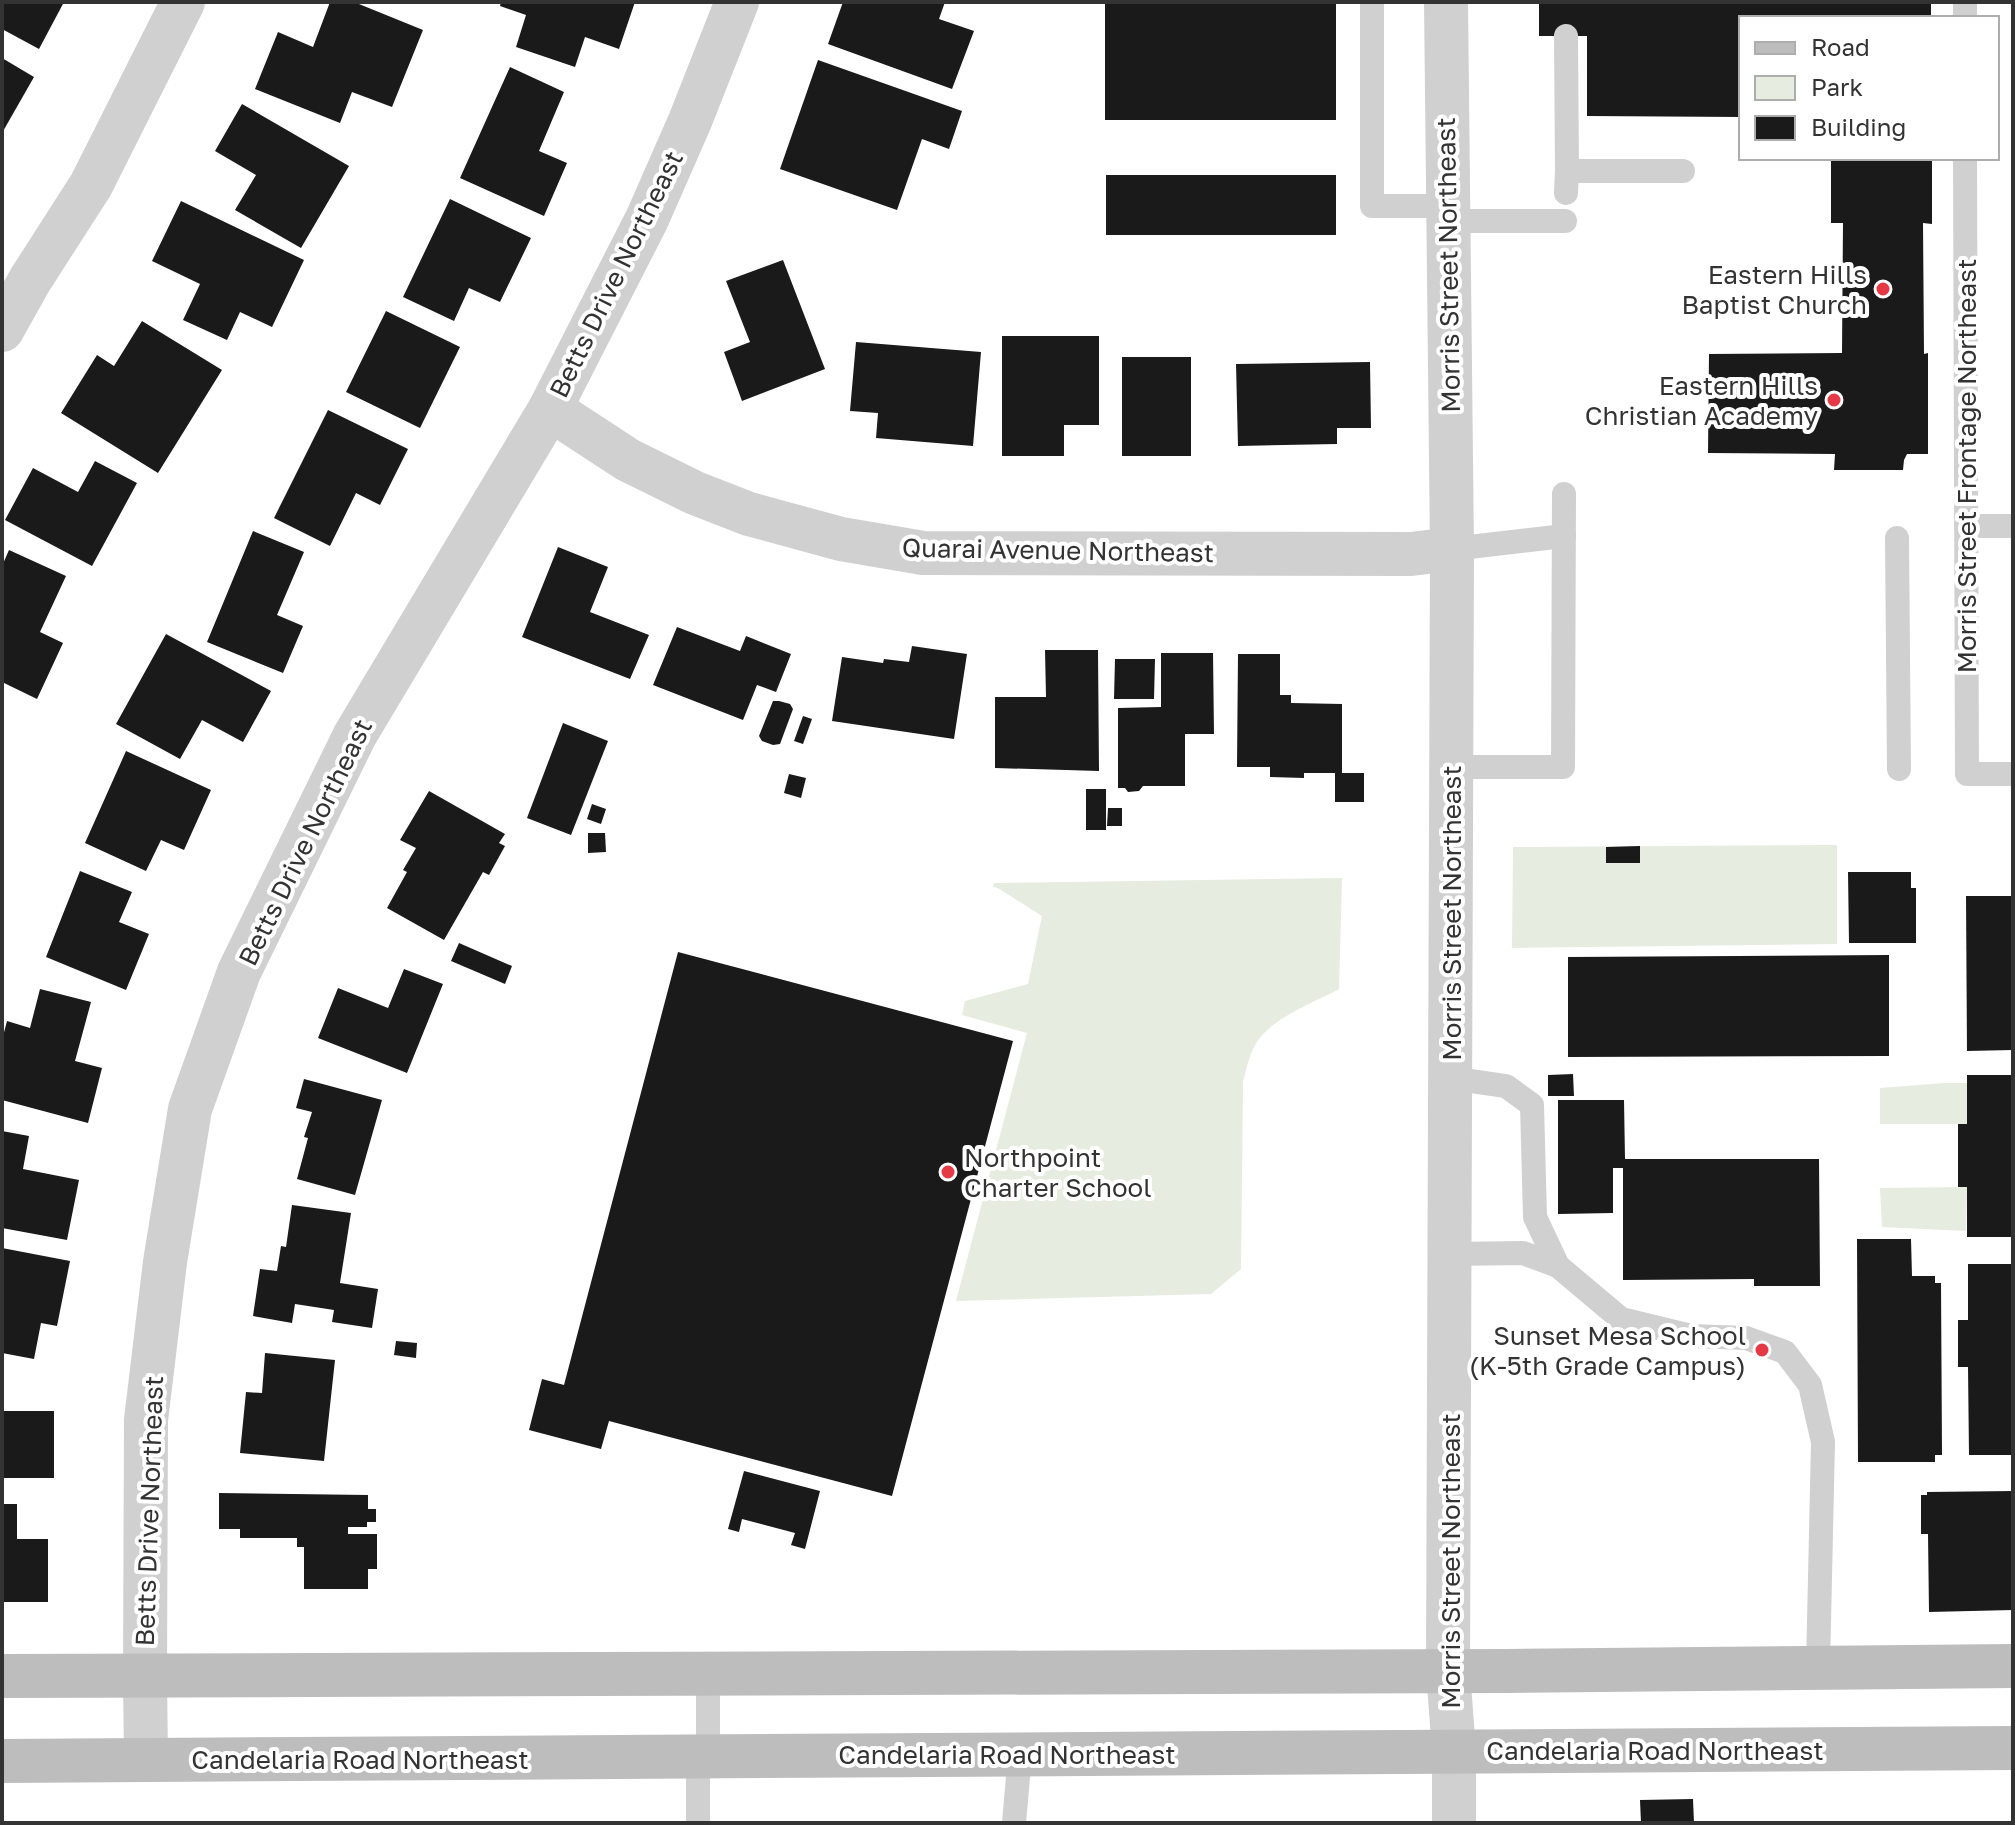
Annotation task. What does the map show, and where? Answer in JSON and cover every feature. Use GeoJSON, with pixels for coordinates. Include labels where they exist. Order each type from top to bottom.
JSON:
{"type":"FeatureCollection","features":[{"type":"Feature","properties":{"kind":"main road"},"geometry":{"type":"LineString","coordinates":[[2,1676],[2013,1666]]}},
{"type":"Feature","properties":{"kind":"main road","name":"Candelaria Road Northeast"},"geometry":{"type":"LineString","coordinates":[[2,1761],[2013,1748]]}},
{"type":"Feature","properties":{"kind":"street"},"geometry":{"type":"LineString","coordinates":[[2,330],[91,185],[183,2]]}},
{"type":"Feature","properties":{"kind":"street","name":"Betts Drive Northeast"},"geometry":{"type":"LineString","coordinates":[[146,1760],[146,1420],[165,1262],[190,1109],[239,972],[355,735],[550,409],[647,219],[737,2]]}},
{"type":"Feature","properties":{"kind":"street","name":"Morris Street Northeast"},"geometry":{"type":"LineString","coordinates":[[1446,2],[1452,549],[1448,1671],[1454,1751],[1454,1823]]}},
{"type":"Feature","properties":{"kind":"street","name":"Quarai Avenue Northeast"},"geometry":{"type":"LineString","coordinates":[[550,409],[628,460],[695,493],[749,514],[841,539],[923,553],[1411,554],[1452,549]]}},
{"type":"Feature","properties":{"kind":"lane"},"geometry":{"type":"LineString","coordinates":[[1372,2],[1372,206],[1565,221]]}},
{"type":"Feature","properties":{"kind":"lane"},"geometry":{"type":"LineString","coordinates":[[1566,36],[1566,182],[1683,171]]}},
{"type":"Feature","properties":{"kind":"lane","name":"Morris Street Frontage Northeast"},"geometry":{"type":"LineString","coordinates":[[1965,160],[1967,774],[2013,774]]}},
{"type":"Feature","properties":{"kind":"lane"},"geometry":{"type":"LineString","coordinates":[[1452,767],[1563,767],[1564,494]]}},
{"type":"Feature","properties":{"kind":"lane"},"geometry":{"type":"LineString","coordinates":[[1966,526],[2013,526]]}},
{"type":"Feature","properties":{"kind":"lane"},"geometry":{"type":"LineString","coordinates":[[1452,549],[1564,536]]}},
{"type":"Feature","properties":{"kind":"lane"},"geometry":{"type":"LineString","coordinates":[[1897,538],[1899,769]]}},
{"type":"Feature","properties":{"kind":"lane"},"geometry":{"type":"LineString","coordinates":[[1451,1078],[1506,1086],[1532,1105],[1535,1217],[1558,1266]]}},
{"type":"Feature","properties":{"kind":"lane"},"geometry":{"type":"LineString","coordinates":[[1450,1254],[1523,1253],[1558,1266],[1621,1319],[1691,1336],[1746,1338],[1785,1352],[1810,1385],[1823,1442],[1818,1668]]}},
{"type":"Feature","properties":{"kind":"lane"},"geometry":{"type":"LineString","coordinates":[[698,1823],[708,1673]]}},
{"type":"Feature","properties":{"kind":"lane"},"geometry":{"type":"LineString","coordinates":[[1014,1823],[1020,1754]]}},
{"type":"Feature","properties":{"kind":"green space"},"geometry":{"type":"Polygon","coordinates":[[[1837,845],[1837,944],[1512,948],[1513,847],[1837,845]]]}},
{"type":"Feature","properties":{"kind":"green space"},"geometry":{"type":"Polygon","coordinates":[[[1342,878],[1339,989],[1292,1012],[1270,1027],[1255,1045],[1245,1073],[1241,1269],[1211,1294],[956,1301],[1027,1033],[962,1015],[965,1001],[1028,984],[1042,916],[993,887],[994,883],[1342,878]]]}},
{"type":"Feature","properties":{"kind":"green space"},"geometry":{"type":"Polygon","coordinates":[[[1967,1083],[1967,1124],[1880,1124],[1880,1088],[1967,1083]]]}},
{"type":"Feature","properties":{"kind":"green space"},"geometry":{"type":"Polygon","coordinates":[[[1967,1187],[1966,1231],[1882,1227],[1880,1188],[1967,1187]]]}},
{"type":"Feature","properties":{"kind":"building"},"geometry":{"type":"Polygon","coordinates":[[[2,2],[64,2],[39,49],[2,29],[2,2]]]}},
{"type":"Feature","properties":{"kind":"building"},"geometry":{"type":"Polygon","coordinates":[[[330,2],[354,2],[423,30],[392,107],[352,92],[340,123],[255,89],[278,32],[313,47],[330,2]]]}},
{"type":"Feature","properties":{"kind":"building"},"geometry":{"type":"Polygon","coordinates":[[[501,2],[635,2],[619,49],[585,37],[575,67],[516,47],[526,15],[500,6],[501,2]]]}},
{"type":"Feature","properties":{"kind":"building"},"geometry":{"type":"Polygon","coordinates":[[[843,2],[945,2],[939,19],[974,31],[952,89],[828,44],[843,2]]]}},
{"type":"Feature","properties":{"kind":"building"},"geometry":{"type":"Polygon","coordinates":[[[1105,2],[1336,2],[1336,120],[1105,120],[1105,2]]]}},
{"type":"Feature","properties":{"kind":"building"},"geometry":{"type":"Polygon","coordinates":[[[1539,2],[1931,2],[1931,16],[1739,16],[1739,117],[1587,116],[1587,36],[1539,36],[1539,2]]]}},
{"type":"Feature","properties":{"kind":"building"},"geometry":{"type":"Polygon","coordinates":[[[2,58],[34,77],[2,133],[2,58]]]}},
{"type":"Feature","properties":{"kind":"building"},"geometry":{"type":"Polygon","coordinates":[[[818,60],[962,111],[949,149],[922,139],[897,210],[780,169],[818,60]]]}},
{"type":"Feature","properties":{"kind":"building"},"geometry":{"type":"Polygon","coordinates":[[[510,67],[564,92],[539,151],[567,163],[544,216],[460,178],[510,67]]]}},
{"type":"Feature","properties":{"kind":"building"},"geometry":{"type":"Polygon","coordinates":[[[242,104],[349,166],[301,248],[235,210],[256,175],[215,151],[242,104]]]}},
{"type":"Feature","properties":{"kind":"building","name":"Eastern Hills Baptist Church"},"geometry":{"type":"Polygon","coordinates":[[[1831,160],[1932,160],[1932,224],[1923,223],[1928,454],[1907,454],[1903,470],[1834,470],[1835,454],[1708,453],[1709,354],[1842,353],[1843,223],[1831,223],[1831,160]]]}},
{"type":"Feature","properties":{"kind":"building"},"geometry":{"type":"Polygon","coordinates":[[[1106,175],[1336,175],[1336,235],[1106,235],[1106,175]]]}},
{"type":"Feature","properties":{"kind":"building"},"geometry":{"type":"Polygon","coordinates":[[[450,199],[531,238],[500,302],[469,288],[454,321],[403,297],[450,199]]]}},
{"type":"Feature","properties":{"kind":"building"},"geometry":{"type":"Polygon","coordinates":[[[181,201],[304,260],[272,327],[240,312],[227,340],[183,320],[200,284],[152,261],[181,201]]]}},
{"type":"Feature","properties":{"kind":"building"},"geometry":{"type":"Polygon","coordinates":[[[783,260],[825,369],[742,401],[724,352],[750,342],[726,281],[783,260]]]}},
{"type":"Feature","properties":{"kind":"building"},"geometry":{"type":"Polygon","coordinates":[[[386,311],[460,347],[420,428],[346,392],[386,311]]]}},
{"type":"Feature","properties":{"kind":"building"},"geometry":{"type":"Polygon","coordinates":[[[142,321],[222,370],[158,473],[61,413],[97,355],[114,366],[142,321]]]}},
{"type":"Feature","properties":{"kind":"building"},"geometry":{"type":"Polygon","coordinates":[[[1002,336],[1099,336],[1099,425],[1064,425],[1064,456],[1002,456],[1002,336]]]}},
{"type":"Feature","properties":{"kind":"building"},"geometry":{"type":"Polygon","coordinates":[[[856,342],[981,352],[973,446],[876,438],[878,413],[850,411],[856,342]]]}},
{"type":"Feature","properties":{"kind":"building"},"geometry":{"type":"Polygon","coordinates":[[[1122,357],[1191,357],[1191,456],[1122,456],[1122,357]]]}},
{"type":"Feature","properties":{"kind":"building"},"geometry":{"type":"Polygon","coordinates":[[[1370,362],[1371,428],[1337,428],[1337,444],[1238,446],[1236,364],[1370,362]]]}},
{"type":"Feature","properties":{"kind":"building"},"geometry":{"type":"Polygon","coordinates":[[[328,410],[408,449],[380,505],[356,493],[330,546],[274,518],[328,410]]]}},
{"type":"Feature","properties":{"kind":"building"},"geometry":{"type":"Polygon","coordinates":[[[95,461],[137,483],[92,566],[5,520],[33,468],[78,492],[95,461]]]}},
{"type":"Feature","properties":{"kind":"building"},"geometry":{"type":"Polygon","coordinates":[[[253,531],[304,552],[277,615],[303,626],[283,673],[207,642],[253,531]]]}},
{"type":"Feature","properties":{"kind":"building"},"geometry":{"type":"Polygon","coordinates":[[[558,547],[608,567],[590,612],[649,635],[630,679],[522,637],[558,547]]]}},
{"type":"Feature","properties":{"kind":"building"},"geometry":{"type":"Polygon","coordinates":[[[9,550],[66,576],[40,632],[63,643],[37,699],[2,682],[2,566],[9,550]]]}},
{"type":"Feature","properties":{"kind":"building"},"geometry":{"type":"Polygon","coordinates":[[[677,627],[740,651],[746,636],[791,654],[776,692],[757,685],[743,720],[653,685],[677,627]]]}},
{"type":"Feature","properties":{"kind":"building"},"geometry":{"type":"Polygon","coordinates":[[[166,634],[271,691],[243,742],[202,720],[180,759],[116,724],[166,634]]]}},
{"type":"Feature","properties":{"kind":"building"},"geometry":{"type":"Polygon","coordinates":[[[912,646],[967,654],[954,739],[832,721],[842,657],[883,663],[884,659],[909,662],[912,646]]]}},
{"type":"Feature","properties":{"kind":"building"},"geometry":{"type":"Polygon","coordinates":[[[1045,650],[1098,650],[1099,771],[995,768],[995,697],[1046,697],[1045,650]]]}},
{"type":"Feature","properties":{"kind":"building"},"geometry":{"type":"Polygon","coordinates":[[[1161,653],[1213,653],[1214,734],[1185,734],[1185,786],[1143,786],[1139,791],[1128,792],[1125,788],[1118,788],[1118,708],[1161,707],[1161,653]]]}},
{"type":"Feature","properties":{"kind":"building"},"geometry":{"type":"Polygon","coordinates":[[[1238,654],[1280,654],[1280,695],[1291,695],[1291,703],[1342,704],[1342,773],[1364,773],[1364,802],[1335,802],[1335,773],[1304,773],[1304,778],[1270,777],[1270,767],[1237,767],[1238,654]]]}},
{"type":"Feature","properties":{"kind":"building"},"geometry":{"type":"Polygon","coordinates":[[[1115,659],[1155,659],[1154,699],[1114,699],[1115,659]]]}},
{"type":"Feature","properties":{"kind":"building"},"geometry":{"type":"Polygon","coordinates":[[[773,701],[790,704],[793,709],[780,744],[773,745],[762,741],[759,736],[773,701]]]}},
{"type":"Feature","properties":{"kind":"building"},"geometry":{"type":"Polygon","coordinates":[[[803,716],[812,719],[803,744],[794,741],[803,716]]]}},
{"type":"Feature","properties":{"kind":"building"},"geometry":{"type":"Polygon","coordinates":[[[563,723],[608,741],[571,835],[527,818],[563,723]]]}},
{"type":"Feature","properties":{"kind":"building"},"geometry":{"type":"Polygon","coordinates":[[[126,751],[211,790],[184,850],[161,840],[146,871],[85,843],[126,751]]]}},
{"type":"Feature","properties":{"kind":"building"},"geometry":{"type":"Polygon","coordinates":[[[789,774],[806,778],[801,798],[784,793],[789,774]]]}},
{"type":"Feature","properties":{"kind":"building"},"geometry":{"type":"Polygon","coordinates":[[[1086,789],[1106,789],[1106,830],[1086,830],[1086,789]]]}},
{"type":"Feature","properties":{"kind":"building"},"geometry":{"type":"Polygon","coordinates":[[[429,791],[505,834],[499,843],[505,846],[489,875],[483,872],[444,940],[387,908],[416,848],[400,840],[429,791]]]}},
{"type":"Feature","properties":{"kind":"building"},"geometry":{"type":"Polygon","coordinates":[[[592,804],[606,809],[601,824],[587,819],[592,804]]]}},
{"type":"Feature","properties":{"kind":"building"},"geometry":{"type":"Polygon","coordinates":[[[1108,808],[1122,808],[1122,826],[1107,826],[1108,808]]]}},
{"type":"Feature","properties":{"kind":"building"},"geometry":{"type":"Polygon","coordinates":[[[588,833],[605,833],[606,852],[588,853],[588,833]]]}},
{"type":"Feature","properties":{"kind":"building"},"geometry":{"type":"Polygon","coordinates":[[[1640,846],[1640,863],[1606,863],[1606,847],[1640,846]]]}},
{"type":"Feature","properties":{"kind":"building"},"geometry":{"type":"Polygon","coordinates":[[[80,871],[132,892],[119,922],[149,934],[126,990],[46,957],[80,871]]]}},
{"type":"Feature","properties":{"kind":"building"},"geometry":{"type":"Polygon","coordinates":[[[1848,872],[1911,872],[1911,888],[1916,888],[1916,943],[1849,943],[1848,872]]]}},
{"type":"Feature","properties":{"kind":"building"},"geometry":{"type":"Polygon","coordinates":[[[1966,896],[2013,896],[2013,1050],[1967,1051],[1966,896]]]}},
{"type":"Feature","properties":{"kind":"building"},"geometry":{"type":"Polygon","coordinates":[[[459,943],[512,966],[505,984],[451,961],[459,943]]]}},
{"type":"Feature","properties":{"kind":"building"},"geometry":{"type":"Polygon","coordinates":[[[678,952],[1013,1041],[892,1496],[609,1421],[601,1449],[529,1430],[542,1379],[564,1385],[678,952]]]}},
{"type":"Feature","properties":{"kind":"building"},"geometry":{"type":"Polygon","coordinates":[[[1889,955],[1889,1056],[1568,1057],[1568,957],[1889,955]]]}},
{"type":"Feature","properties":{"kind":"building"},"geometry":{"type":"Polygon","coordinates":[[[404,969],[443,984],[407,1073],[318,1038],[338,988],[388,1008],[404,969]]]}},
{"type":"Feature","properties":{"kind":"building"},"geometry":{"type":"Polygon","coordinates":[[[40,989],[91,1002],[75,1061],[102,1068],[88,1123],[2,1100],[2,1040],[7,1021],[30,1028],[40,989]]]}},
{"type":"Feature","properties":{"kind":"building"},"geometry":{"type":"Polygon","coordinates":[[[1573,1074],[1574,1096],[1548,1096],[1548,1075],[1573,1074]]]}},
{"type":"Feature","properties":{"kind":"building"},"geometry":{"type":"Polygon","coordinates":[[[1967,1075],[2013,1075],[2013,1237],[1967,1237],[1967,1187],[1958,1187],[1958,1124],[1967,1124],[1967,1075]]]}},
{"type":"Feature","properties":{"kind":"building"},"geometry":{"type":"Polygon","coordinates":[[[304,1079],[382,1100],[355,1195],[297,1179],[312,1112],[296,1108],[304,1079]]]}},
{"type":"Feature","properties":{"kind":"building"},"geometry":{"type":"Polygon","coordinates":[[[1558,1100],[1624,1100],[1625,1159],[1819,1159],[1820,1286],[1754,1286],[1754,1279],[1623,1280],[1623,1168],[1613,1168],[1613,1213],[1558,1214],[1558,1100]]]}},
{"type":"Feature","properties":{"kind":"building"},"geometry":{"type":"Polygon","coordinates":[[[2,1131],[29,1136],[23,1169],[79,1180],[67,1240],[2,1228],[2,1131]]]}},
{"type":"Feature","properties":{"kind":"building"},"geometry":{"type":"Polygon","coordinates":[[[292,1205],[351,1213],[340,1283],[378,1289],[372,1328],[332,1322],[334,1310],[295,1304],[292,1323],[253,1316],[260,1269],[277,1271],[281,1246],[286,1247],[292,1205]]]}},
{"type":"Feature","properties":{"kind":"building"},"geometry":{"type":"Polygon","coordinates":[[[1857,1239],[1911,1239],[1912,1276],[1935,1276],[1935,1283],[1941,1283],[1942,1455],[1935,1455],[1935,1462],[1858,1462],[1857,1239]]]}},
{"type":"Feature","properties":{"kind":"building"},"geometry":{"type":"Polygon","coordinates":[[[2,1248],[70,1261],[57,1326],[41,1323],[34,1359],[2,1353],[2,1248]]]}},
{"type":"Feature","properties":{"kind":"building"},"geometry":{"type":"Polygon","coordinates":[[[1968,1264],[2013,1264],[2013,1455],[1969,1455],[1968,1367],[1958,1367],[1958,1320],[1968,1320],[1968,1264]]]}},
{"type":"Feature","properties":{"kind":"building"},"geometry":{"type":"Polygon","coordinates":[[[396,1341],[417,1343],[416,1358],[394,1355],[396,1341]]]}},
{"type":"Feature","properties":{"kind":"building"},"geometry":{"type":"Polygon","coordinates":[[[265,1353],[335,1360],[324,1461],[240,1453],[246,1392],[262,1393],[265,1353]]]}},
{"type":"Feature","properties":{"kind":"building"},"geometry":{"type":"Polygon","coordinates":[[[2,1411],[54,1411],[54,1478],[2,1478],[2,1411]]]}},
{"type":"Feature","properties":{"kind":"building"},"geometry":{"type":"Polygon","coordinates":[[[744,1471],[820,1491],[805,1549],[791,1545],[795,1533],[742,1519],[739,1532],[728,1529],[744,1471]]]}},
{"type":"Feature","properties":{"kind":"building"},"geometry":{"type":"Polygon","coordinates":[[[2013,1491],[2013,1610],[1929,1612],[1928,1534],[1921,1534],[1921,1495],[1927,1495],[1927,1492],[2013,1491]]]}},
{"type":"Feature","properties":{"kind":"building"},"geometry":{"type":"Polygon","coordinates":[[[219,1493],[368,1495],[368,1509],[376,1509],[376,1522],[367,1522],[367,1527],[348,1527],[348,1534],[377,1534],[377,1569],[368,1569],[368,1589],[304,1589],[304,1547],[297,1547],[297,1538],[240,1538],[240,1529],[219,1529],[219,1493]]]}},
{"type":"Feature","properties":{"kind":"building"},"geometry":{"type":"Polygon","coordinates":[[[2,1504],[17,1504],[17,1539],[48,1539],[48,1602],[2,1602],[2,1504]]]}},
{"type":"Feature","properties":{"kind":"building"},"geometry":{"type":"Polygon","coordinates":[[[1693,1799],[1694,1823],[1641,1823],[1640,1800],[1693,1799]]]}},
{"type":"Feature","properties":{"kind":"place","name":"Eastern Hills Baptist Church"},"geometry":{"type":"Point","coordinates":[1883,289]}},
{"type":"Feature","properties":{"kind":"place","name":"Eastern Hills Christian Academy"},"geometry":{"type":"Point","coordinates":[1834,400]}},
{"type":"Feature","properties":{"kind":"place","name":"Northpoint Charter School"},"geometry":{"type":"Point","coordinates":[948,1172]}},
{"type":"Feature","properties":{"kind":"place","name":"Sunset Mesa School (K-5th Grade Campus)"},"geometry":{"type":"Point","coordinates":[1762,1350]}}]}
